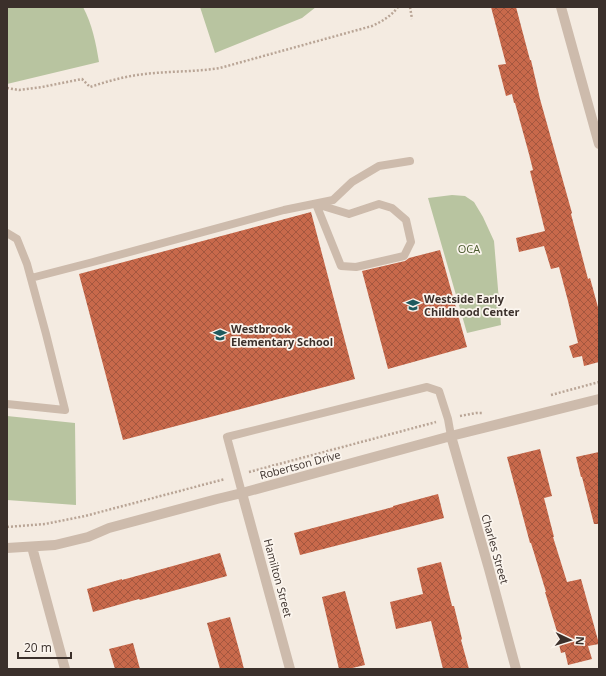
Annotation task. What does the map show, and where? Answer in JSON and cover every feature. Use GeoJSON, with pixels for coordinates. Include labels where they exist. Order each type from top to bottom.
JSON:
{"type":"FeatureCollection","features":[{"type":"Feature","properties":{"kind":"street"},"geometry":{"type":"LineString","coordinates":[[561,7],[599,144]]}},
{"type":"Feature","properties":{"kind":"street","name":"Robertson Drive"},"geometry":{"type":"LineString","coordinates":[[7,548],[55,546],[88,537],[109,528],[451,436],[599,399]]}},
{"type":"Feature","properties":{"kind":"street","name":"Charles Street"},"geometry":{"type":"LineString","coordinates":[[451,436],[516,669]]}},
{"type":"Feature","properties":{"kind":"street","name":"Hamilton Street"},"geometry":{"type":"LineString","coordinates":[[242,493],[290,669]]}},
{"type":"Feature","properties":{"kind":"street"},"geometry":{"type":"LineString","coordinates":[[32,547],[65,669]]}},
{"type":"Feature","properties":{"kind":"lane"},"geometry":{"type":"LineString","coordinates":[[31,278],[284,210],[332,200],[352,182],[379,166],[410,161]]}},
{"type":"Feature","properties":{"kind":"lane"},"geometry":{"type":"LineString","coordinates":[[316,204],[349,214],[379,204],[392,208],[406,220],[411,242],[404,256],[356,267],[341,266],[316,204]]}},
{"type":"Feature","properties":{"kind":"lane"},"geometry":{"type":"LineString","coordinates":[[7,233],[17,239],[27,264],[65,410],[7,404]]}},
{"type":"Feature","properties":{"kind":"lane"},"geometry":{"type":"LineString","coordinates":[[242,493],[227,437],[427,387],[439,391],[448,419],[451,436]]}},
{"type":"Feature","properties":{"kind":"path"},"geometry":{"type":"LineString","coordinates":[[7,88],[19,90],[82,79],[90,87],[116,78],[145,74],[220,68],[372,26],[393,14],[398,7]]}},
{"type":"Feature","properties":{"kind":"path"},"geometry":{"type":"LineString","coordinates":[[410,7],[412,20]]}},
{"type":"Feature","properties":{"kind":"path"},"geometry":{"type":"LineString","coordinates":[[547,396],[599,382]]}},
{"type":"Feature","properties":{"kind":"path"},"geometry":{"type":"LineString","coordinates":[[7,527],[45,524],[85,516],[448,419],[476,413],[486,413]]}},
{"type":"Feature","properties":{"kind":"green space"},"geometry":{"type":"Polygon","coordinates":[[[7,7],[83,7],[89,20],[99,62],[7,84],[7,7]]]}},
{"type":"Feature","properties":{"kind":"green space"},"geometry":{"type":"Polygon","coordinates":[[[200,7],[316,7],[302,18],[215,53],[200,7]]]}},
{"type":"Feature","properties":{"kind":"green space","name":"OCA"},"geometry":{"type":"Polygon","coordinates":[[[452,195],[465,196],[474,202],[494,241],[501,325],[467,333],[428,198],[452,195]]]}},
{"type":"Feature","properties":{"kind":"green space"},"geometry":{"type":"Polygon","coordinates":[[[7,416],[75,423],[76,505],[7,500],[7,416]]]}},
{"type":"Feature","properties":{"kind":"building"},"geometry":{"type":"Polygon","coordinates":[[[491,7],[516,7],[572,213],[571,214],[588,279],[590,278],[599,311],[599,362],[584,366],[582,356],[573,358],[569,346],[578,343],[568,301],[559,267],[551,269],[544,246],[519,252],[516,238],[545,231],[530,171],[533,170],[515,103],[512,94],[506,96],[498,65],[506,64],[491,7]]]}},
{"type":"Feature","properties":{"kind":"building","name":"Westbrook Elementary School"},"geometry":{"type":"Polygon","coordinates":[[[311,212],[355,379],[123,440],[79,274],[311,212]]]}},
{"type":"Feature","properties":{"kind":"building","name":"Westside Early Childhood Center"},"geometry":{"type":"Polygon","coordinates":[[[440,250],[467,347],[388,369],[362,271],[405,261],[409,258],[440,250]]]}},
{"type":"Feature","properties":{"kind":"building"},"geometry":{"type":"Polygon","coordinates":[[[540,449],[552,496],[544,498],[553,537],[567,582],[581,579],[599,644],[588,646],[592,659],[568,665],[565,652],[561,653],[558,635],[530,543],[507,457],[540,449]]]}},
{"type":"Feature","properties":{"kind":"building"},"geometry":{"type":"Polygon","coordinates":[[[599,452],[599,524],[594,524],[576,457],[599,452]]]}},
{"type":"Feature","properties":{"kind":"building"},"geometry":{"type":"Polygon","coordinates":[[[438,494],[444,518],[300,555],[294,533],[438,494]]]}},
{"type":"Feature","properties":{"kind":"building"},"geometry":{"type":"Polygon","coordinates":[[[220,553],[227,576],[93,612],[87,589],[220,553]]]}},
{"type":"Feature","properties":{"kind":"building"},"geometry":{"type":"Polygon","coordinates":[[[441,562],[452,606],[454,606],[469,669],[443,669],[431,621],[396,629],[390,602],[423,594],[417,568],[441,562]]]}},
{"type":"Feature","properties":{"kind":"building"},"geometry":{"type":"Polygon","coordinates":[[[345,591],[365,665],[348,669],[339,669],[322,597],[345,591]]]}},
{"type":"Feature","properties":{"kind":"building"},"geometry":{"type":"Polygon","coordinates":[[[230,617],[244,669],[220,669],[207,623],[230,617]]]}},
{"type":"Feature","properties":{"kind":"building"},"geometry":{"type":"Polygon","coordinates":[[[133,643],[140,669],[115,669],[109,649],[133,643]]]}},
{"type":"Feature","properties":{"kind":"place","name":"Westside Early Childhood Center"},"geometry":{"type":"Point","coordinates":[413,305]}},
{"type":"Feature","properties":{"kind":"place","name":"Westbrook Elementary School"},"geometry":{"type":"Point","coordinates":[220,335]}}]}
